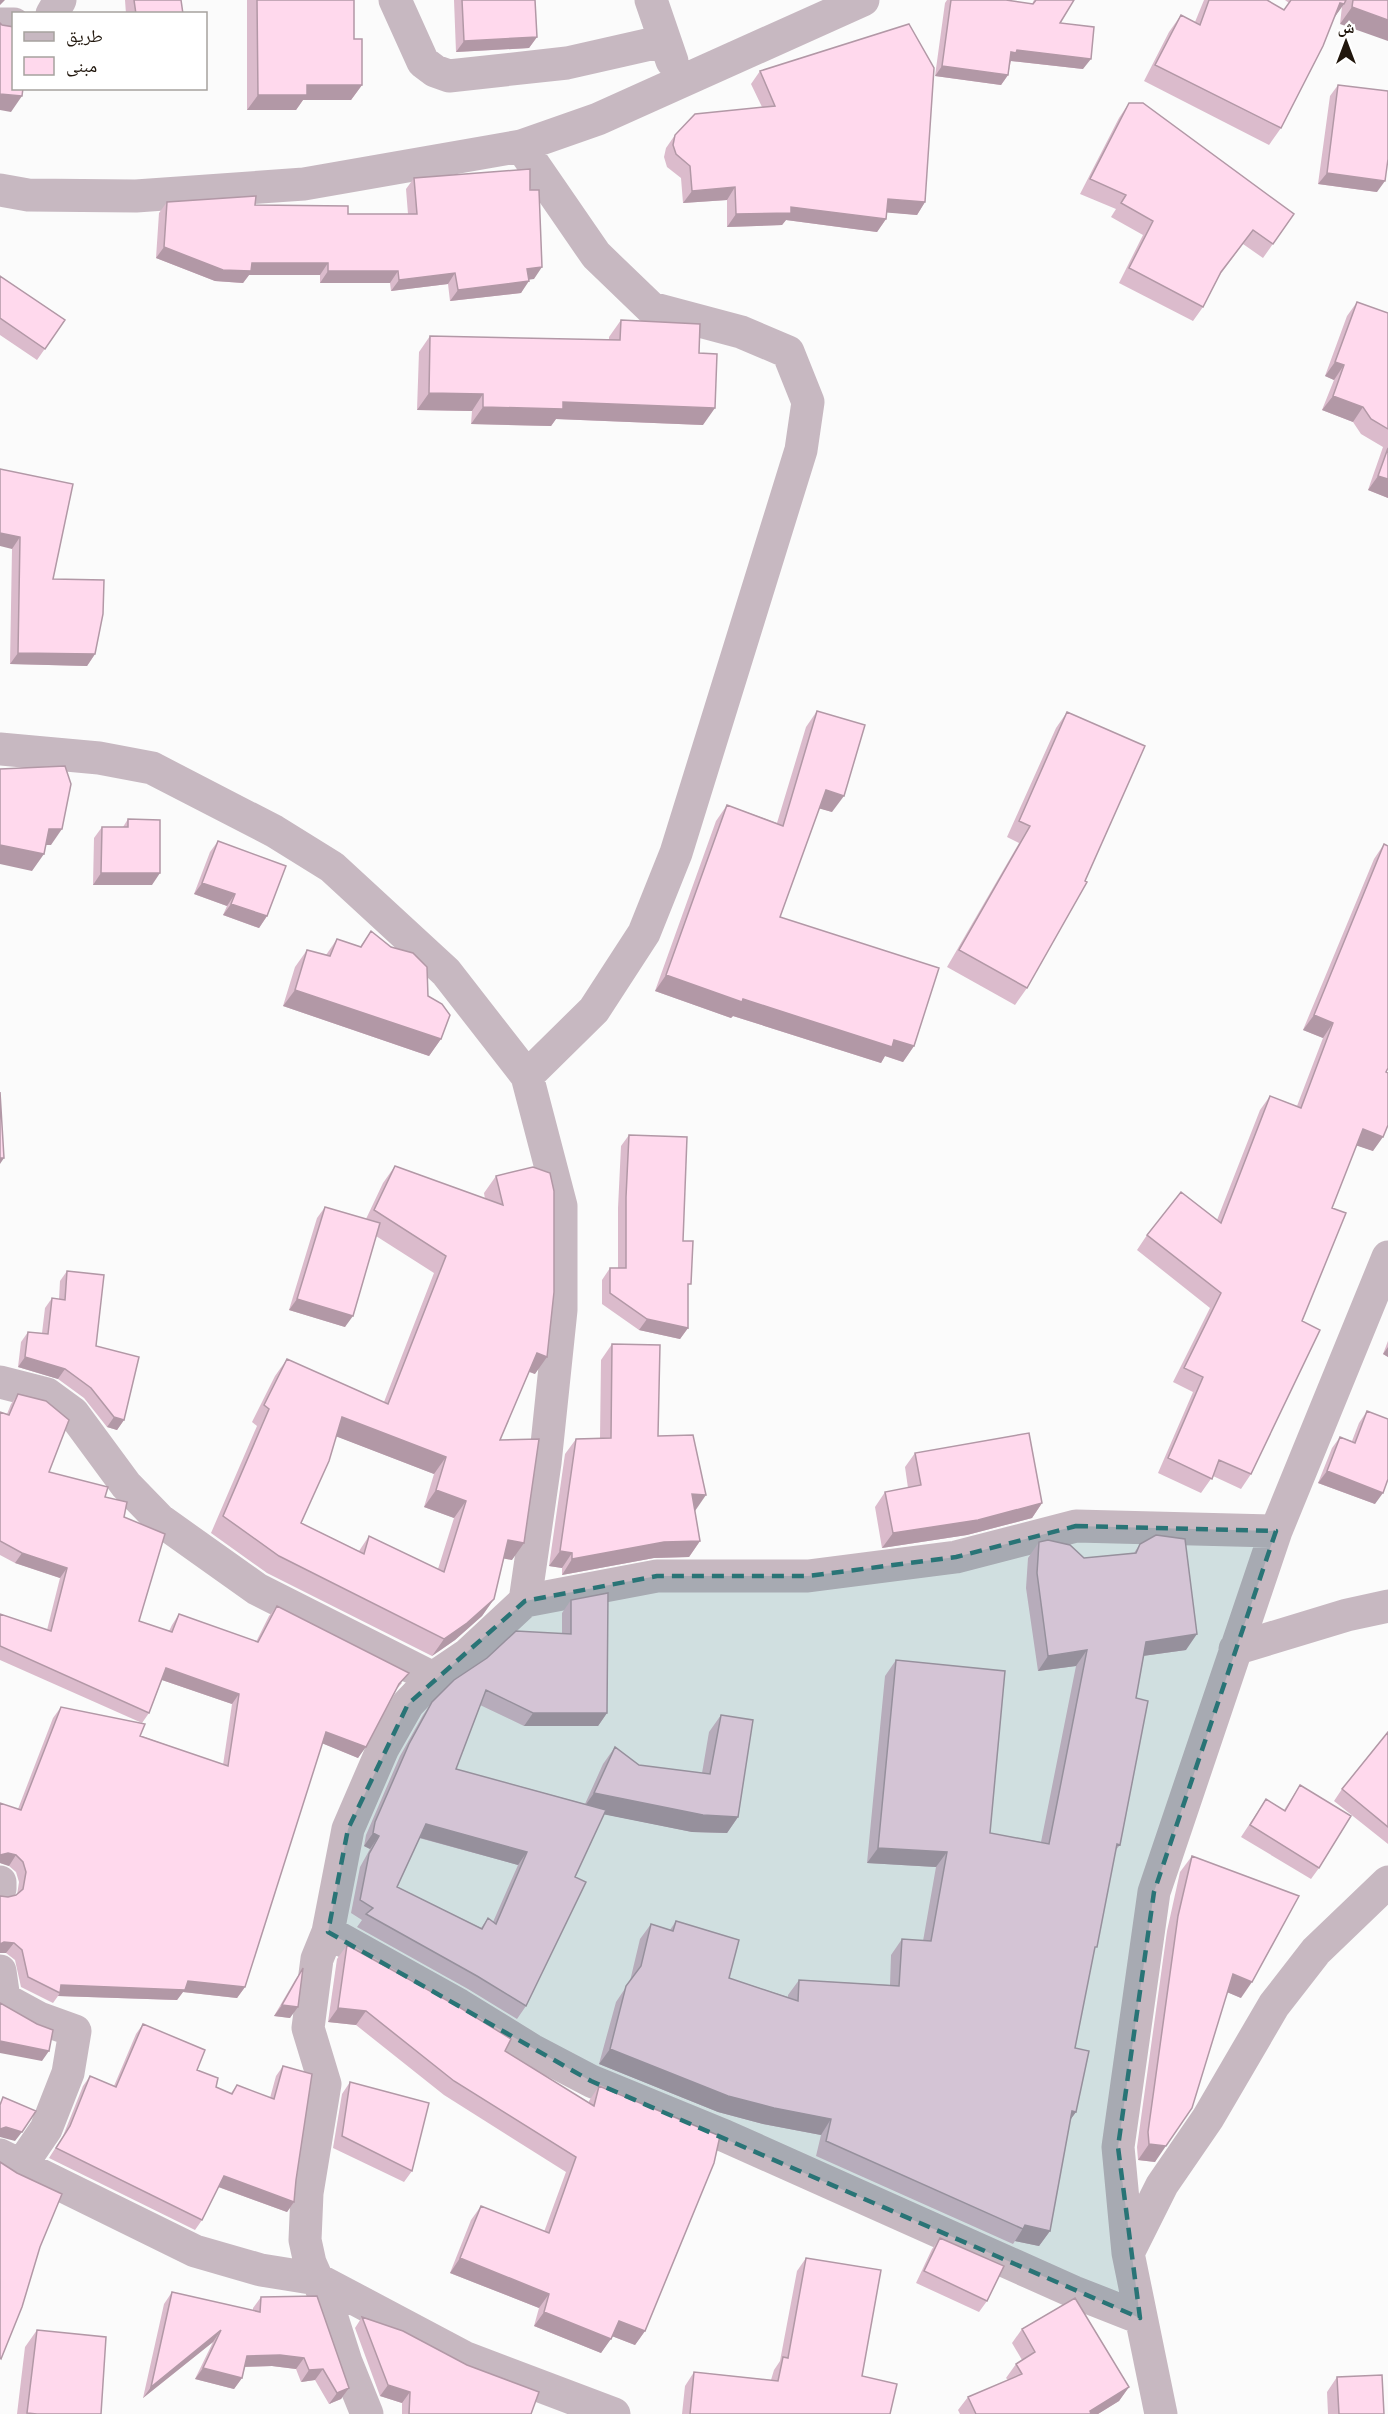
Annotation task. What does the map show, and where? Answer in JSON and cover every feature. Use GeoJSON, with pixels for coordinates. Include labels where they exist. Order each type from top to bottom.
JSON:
{"type":"FeatureCollection","features":[{"type":"Feature","properties":{"kind":"street"},"geometry":{"type":"LineString","coordinates":[[395,0],[423,62],[435,71],[449,76],[567,63],[664,41]]}},
{"type":"Feature","properties":{"kind":"street"},"geometry":{"type":"LineString","coordinates":[[651,0],[679,83]]}},
{"type":"Feature","properties":{"kind":"street"},"geometry":{"type":"LineString","coordinates":[[0,190],[28,195],[136,196],[304,184],[521,146],[598,119],[863,0]]}},
{"type":"Feature","properties":{"kind":"street"},"geometry":{"type":"LineString","coordinates":[[521,146],[596,255],[651,308],[741,332],[788,352],[808,402],[801,450],[724,693],[706,762],[676,853],[644,933],[594,1010],[527,1076]]}},
{"type":"Feature","properties":{"kind":"street"},"geometry":{"type":"LineString","coordinates":[[0,749],[99,758],[152,768],[274,831],[332,867],[446,972],[527,1076],[561,1206],[561,1310],[545,1463],[525,1600]]}},
{"type":"Feature","properties":{"kind":"street"},"geometry":{"type":"LineString","coordinates":[[1161,2414],[1128,2253],[1118,2147],[1154,1892],[1275,1531],[1388,1257]]}},
{"type":"Feature","properties":{"kind":"street"},"geometry":{"type":"LineString","coordinates":[[0,1382],[47,1394],[73,1413],[126,1485],[160,1520],[257,1589],[433,1678]]}},
{"type":"Feature","properties":{"kind":"street"},"geometry":{"type":"LineString","coordinates":[[367,2414],[346,2362],[326,2299],[310,2263],[305,2240],[307,2193],[326,2084],[308,2028],[317,1959],[328,1932],[348,1829],[388,1739],[408,1704],[433,1678],[467,1655],[525,1600],[657,1576],[808,1576],[956,1557],[1076,1526],[1275,1531]]}},
{"type":"Feature","properties":{"kind":"street"},"geometry":{"type":"LineString","coordinates":[[1235,1649],[1347,1615],[1388,1606]]}},
{"type":"Feature","properties":{"kind":"street"},"geometry":{"type":"LineString","coordinates":[[0,1882],[0,1889]]}},
{"type":"Feature","properties":{"kind":"street"},"geometry":{"type":"LineString","coordinates":[[1128,2253],[1162,2185],[1208,2118],[1274,2005],[1316,1951],[1388,1882]]}},
{"type":"Feature","properties":{"kind":"street"},"geometry":{"type":"LineString","coordinates":[[328,1932],[459,2005],[532,2050],[591,2081],[725,2136],[1074,2292],[1140,2318]]}},
{"type":"Feature","properties":{"kind":"street"},"geometry":{"type":"LineString","coordinates":[[0,1971],[4,1999],[39,2018],[75,2031],[68,2073],[46,2129],[10,2161],[195,2251],[261,2270],[317,2279],[466,2358],[614,2414]]}},
{"type":"Feature","properties":{"kind":"highlighted area"},"geometry":{"type":"Polygon","coordinates":[[[1076,1526],[1276,1531],[1154,1892],[1118,2147],[1140,2318],[591,2081],[328,1932],[348,1829],[408,1704],[525,1601],[657,1576],[808,1576],[956,1557],[1076,1526]]]}},
{"type":"Feature","properties":{"kind":"building"},"geometry":{"type":"Polygon","coordinates":[[[134,0],[181,0],[183,12],[136,12],[134,0]]]}},
{"type":"Feature","properties":{"kind":"building"},"geometry":{"type":"Polygon","coordinates":[[[257,0],[354,0],[354,39],[362,39],[362,85],[307,85],[307,95],[258,95],[257,0]]]}},
{"type":"Feature","properties":{"kind":"building"},"geometry":{"type":"Polygon","coordinates":[[[462,0],[535,0],[537,37],[464,41],[462,0]]]}},
{"type":"Feature","properties":{"kind":"building"},"geometry":{"type":"Polygon","coordinates":[[[951,0],[1006,0],[1033,4],[1036,0],[1074,0],[1060,23],[1094,27],[1091,59],[1017,50],[1016,53],[1011,52],[1008,75],[942,66],[951,0]]]}},
{"type":"Feature","properties":{"kind":"building"},"geometry":{"type":"Polygon","coordinates":[[[1209,0],[1267,0],[1284,10],[1291,0],[1346,0],[1344,4],[1340,3],[1323,46],[1281,128],[1155,65],[1181,15],[1200,25],[1209,0]]]}},
{"type":"Feature","properties":{"kind":"building"},"geometry":{"type":"Polygon","coordinates":[[[1353,0],[1388,0],[1388,20],[1352,7],[1353,0]]]}},
{"type":"Feature","properties":{"kind":"building"},"geometry":{"type":"Polygon","coordinates":[[[0,23],[12,27],[12,90],[23,90],[22,96],[0,94],[0,23]]]}},
{"type":"Feature","properties":{"kind":"building"},"geometry":{"type":"Polygon","coordinates":[[[909,24],[934,68],[925,202],[888,199],[886,219],[791,207],[791,213],[736,214],[735,187],[692,191],[690,166],[676,154],[673,145],[675,135],[695,114],[775,106],[760,71],[909,24]]]}},
{"type":"Feature","properties":{"kind":"building"},"geometry":{"type":"Polygon","coordinates":[[[1338,85],[1388,91],[1388,159],[1385,181],[1327,173],[1338,85]]]}},
{"type":"Feature","properties":{"kind":"building"},"geometry":{"type":"Polygon","coordinates":[[[1129,103],[1143,103],[1294,214],[1273,244],[1253,230],[1221,272],[1203,307],[1129,268],[1153,221],[1121,203],[1126,195],[1090,179],[1129,103]]]}},
{"type":"Feature","properties":{"kind":"building"},"geometry":{"type":"Polygon","coordinates":[[[530,169],[530,190],[539,190],[542,267],[527,269],[529,281],[458,290],[455,273],[399,280],[398,271],[328,271],[328,263],[252,263],[251,271],[223,270],[164,247],[167,202],[256,196],[255,205],[348,206],[348,214],[417,214],[414,178],[530,169]]]}},
{"type":"Feature","properties":{"kind":"building"},"geometry":{"type":"Polygon","coordinates":[[[0,276],[65,320],[45,349],[0,318],[0,276]]]}},
{"type":"Feature","properties":{"kind":"building"},"geometry":{"type":"Polygon","coordinates":[[[1357,302],[1388,313],[1388,429],[1371,419],[1363,407],[1333,396],[1344,365],[1335,362],[1357,302]]]}},
{"type":"Feature","properties":{"kind":"building"},"geometry":{"type":"Polygon","coordinates":[[[621,320],[700,324],[699,353],[717,354],[715,408],[563,402],[563,409],[483,407],[483,394],[429,393],[430,336],[620,340],[621,320]]]}},
{"type":"Feature","properties":{"kind":"building"},"geometry":{"type":"Polygon","coordinates":[[[1388,448],[1388,479],[1378,476],[1388,448]]]}},
{"type":"Feature","properties":{"kind":"building"},"geometry":{"type":"Polygon","coordinates":[[[0,469],[73,484],[53,579],[104,580],[103,614],[95,654],[18,653],[20,537],[0,533],[0,469]]]}},
{"type":"Feature","properties":{"kind":"building"},"geometry":{"type":"Polygon","coordinates":[[[817,711],[865,725],[844,796],[826,790],[780,917],[939,968],[914,1046],[894,1040],[892,1047],[743,999],[742,1002],[666,975],[727,805],[783,826],[817,711]]]}},
{"type":"Feature","properties":{"kind":"building"},"geometry":{"type":"Polygon","coordinates":[[[1067,712],[1145,746],[1085,881],[1087,882],[1027,988],[959,950],[1030,826],[1019,821],[1067,712]]]}},
{"type":"Feature","properties":{"kind":"building"},"geometry":{"type":"Polygon","coordinates":[[[65,766],[71,784],[62,829],[49,829],[44,854],[0,845],[0,769],[65,766]]]}},
{"type":"Feature","properties":{"kind":"building"},"geometry":{"type":"Polygon","coordinates":[[[128,819],[160,820],[160,873],[101,873],[102,827],[128,827],[128,819]]]}},
{"type":"Feature","properties":{"kind":"building"},"geometry":{"type":"Polygon","coordinates":[[[218,841],[286,866],[267,916],[231,904],[235,894],[202,883],[218,841]]]}},
{"type":"Feature","properties":{"kind":"building"},"geometry":{"type":"Polygon","coordinates":[[[1384,844],[1388,846],[1388,1068],[1386,1072],[1388,1073],[1388,1125],[1383,1137],[1363,1129],[1332,1208],[1346,1213],[1302,1321],[1320,1330],[1251,1474],[1219,1460],[1212,1479],[1168,1458],[1203,1377],[1184,1368],[1221,1293],[1147,1235],[1181,1192],[1221,1223],[1270,1096],[1301,1108],[1333,1023],[1314,1015],[1384,844]]]}},
{"type":"Feature","properties":{"kind":"building"},"geometry":{"type":"Polygon","coordinates":[[[371,931],[391,947],[413,953],[427,967],[428,996],[442,1004],[450,1015],[441,1039],[295,990],[307,950],[330,956],[337,939],[361,947],[371,931]]]}},
{"type":"Feature","properties":{"kind":"building"},"geometry":{"type":"Polygon","coordinates":[[[0,1092],[4,1158],[0,1158],[0,1092]]]}},
{"type":"Feature","properties":{"kind":"building"},"geometry":{"type":"Polygon","coordinates":[[[629,1135],[687,1137],[683,1241],[693,1241],[691,1284],[688,1284],[688,1328],[647,1319],[610,1293],[610,1268],[626,1268],[629,1135]]]}},
{"type":"Feature","properties":{"kind":"building"},"geometry":{"type":"Polygon","coordinates":[[[395,1166],[503,1205],[496,1176],[533,1167],[550,1173],[554,1191],[554,1292],[547,1357],[537,1353],[500,1440],[539,1439],[524,1543],[508,1540],[494,1599],[467,1623],[444,1639],[279,1556],[223,1516],[269,1409],[264,1405],[287,1359],[388,1404],[446,1256],[374,1210],[395,1166]],[[342,1417],[329,1461],[301,1523],[364,1554],[369,1536],[444,1572],[466,1501],[436,1490],[446,1457],[342,1417]]]}},
{"type":"Feature","properties":{"kind":"building"},"geometry":{"type":"Polygon","coordinates":[[[325,1207],[380,1223],[353,1316],[297,1299],[325,1207]]]}},
{"type":"Feature","properties":{"kind":"building"},"geometry":{"type":"Polygon","coordinates":[[[67,1271],[104,1275],[96,1346],[139,1357],[124,1420],[114,1417],[91,1388],[65,1369],[25,1357],[28,1332],[48,1334],[52,1298],[65,1300],[67,1271]]]}},
{"type":"Feature","properties":{"kind":"building"},"geometry":{"type":"Polygon","coordinates":[[[612,1344],[660,1345],[658,1436],[693,1435],[706,1495],[692,1494],[700,1541],[664,1542],[572,1559],[572,1553],[560,1551],[576,1439],[611,1438],[612,1344]]]}},
{"type":"Feature","properties":{"kind":"building"},"geometry":{"type":"Polygon","coordinates":[[[18,1394],[46,1401],[69,1420],[49,1472],[108,1487],[105,1497],[127,1502],[124,1517],[165,1534],[139,1621],[172,1632],[179,1614],[258,1642],[277,1606],[409,1673],[399,1684],[366,1747],[326,1732],[245,1987],[188,1981],[185,1990],[61,1985],[60,1993],[28,1977],[22,1950],[14,1943],[0,1944],[0,1896],[16,1895],[23,1889],[26,1872],[23,1862],[16,1855],[8,1853],[0,1855],[0,1803],[21,1810],[61,1707],[145,1724],[140,1736],[228,1766],[239,1694],[166,1668],[149,1713],[0,1646],[0,1614],[51,1631],[67,1568],[22,1553],[0,1541],[0,1412],[9,1415],[18,1394]]]}},
{"type":"Feature","properties":{"kind":"building"},"geometry":{"type":"Polygon","coordinates":[[[1367,1411],[1388,1419],[1388,1479],[1383,1493],[1327,1471],[1340,1437],[1355,1443],[1367,1411]]]}},
{"type":"Feature","properties":{"kind":"building"},"geometry":{"type":"Polygon","coordinates":[[[1029,1433],[1042,1503],[978,1520],[893,1533],[885,1492],[921,1485],[915,1453],[1029,1433]]]}},
{"type":"Feature","properties":{"kind":"building"},"geometry":{"type":"Polygon","coordinates":[[[1156,1535],[1185,1539],[1197,1634],[1146,1642],[1136,1698],[1148,1701],[1120,1845],[1117,1844],[1075,2048],[1089,2051],[1076,2112],[1072,2111],[1050,2231],[1025,2225],[1023,2229],[826,2141],[831,2119],[728,2096],[610,2049],[626,1986],[641,1966],[651,1924],[673,1931],[676,1921],[739,1940],[729,1978],[798,2001],[799,1980],[899,1986],[902,1939],[931,1941],[947,1852],[878,1848],[896,1660],[1005,1671],[990,1833],[1049,1844],[1087,1650],[1048,1656],[1037,1573],[1039,1542],[1048,1540],[1070,1545],[1084,1558],[1136,1553],[1140,1544],[1156,1535]]]}},
{"type":"Feature","properties":{"kind":"building"},"geometry":{"type":"Polygon","coordinates":[[[608,1593],[607,1713],[533,1713],[486,1690],[456,1769],[606,1810],[575,1877],[586,1882],[526,2006],[366,1914],[373,1908],[360,1900],[369,1854],[379,1836],[373,1833],[375,1822],[409,1744],[432,1702],[454,1680],[487,1658],[516,1631],[571,1634],[571,1600],[608,1593]],[[426,1824],[397,1887],[482,1929],[488,1918],[496,1924],[527,1852],[426,1824]]]}},
{"type":"Feature","properties":{"kind":"building"},"geometry":{"type":"Polygon","coordinates":[[[721,1715],[753,1720],[738,1817],[703,1815],[594,1793],[615,1747],[639,1765],[710,1774],[721,1715]]]}},
{"type":"Feature","properties":{"kind":"building"},"geometry":{"type":"Polygon","coordinates":[[[1388,1732],[1388,1827],[1342,1789],[1388,1732]]]}},
{"type":"Feature","properties":{"kind":"building"},"geometry":{"type":"Polygon","coordinates":[[[1300,1785],[1351,1816],[1319,1868],[1250,1825],[1266,1799],[1285,1811],[1300,1785]]]}},
{"type":"Feature","properties":{"kind":"building"},"geometry":{"type":"Polygon","coordinates":[[[1192,1856],[1299,1896],[1252,1982],[1233,1974],[1192,2108],[1166,2146],[1149,2144],[1148,2132],[1178,1916],[1192,1856]]]}},
{"type":"Feature","properties":{"kind":"building"},"geometry":{"type":"Polygon","coordinates":[[[347,1945],[459,2007],[511,2039],[505,2051],[594,2106],[599,2086],[720,2136],[714,2163],[645,2331],[619,2321],[611,2339],[544,2312],[549,2294],[460,2258],[481,2206],[549,2233],[576,2157],[454,2081],[366,2011],[338,2008],[347,1945]]]}},
{"type":"Feature","properties":{"kind":"building"},"geometry":{"type":"Polygon","coordinates":[[[303,1968],[298,2007],[282,2005],[303,1968]]]}},
{"type":"Feature","properties":{"kind":"building"},"geometry":{"type":"Polygon","coordinates":[[[0,2003],[37,2024],[53,2030],[49,2051],[0,2041],[0,2003]]]}},
{"type":"Feature","properties":{"kind":"building"},"geometry":{"type":"Polygon","coordinates":[[[143,2024],[205,2050],[197,2070],[218,2078],[216,2087],[232,2094],[237,2085],[274,2099],[283,2066],[312,2074],[294,2202],[224,2176],[202,2220],[56,2148],[70,2126],[90,2076],[116,2087],[143,2024]]]}},
{"type":"Feature","properties":{"kind":"building"},"geometry":{"type":"Polygon","coordinates":[[[350,2082],[429,2103],[412,2171],[342,2136],[350,2082]]]}},
{"type":"Feature","properties":{"kind":"building"},"geometry":{"type":"Polygon","coordinates":[[[3,2097],[36,2111],[22,2132],[6,2127],[0,2129],[0,2105],[3,2097]]]}},
{"type":"Feature","properties":{"kind":"building"},"geometry":{"type":"Polygon","coordinates":[[[0,2162],[17,2173],[62,2194],[40,2247],[22,2307],[1,2359],[0,2358],[0,2162]]]}},
{"type":"Feature","properties":{"kind":"building"},"geometry":{"type":"Polygon","coordinates":[[[940,2238],[1004,2266],[987,2301],[924,2271],[940,2238]]]}},
{"type":"Feature","properties":{"kind":"building"},"geometry":{"type":"Polygon","coordinates":[[[806,2258],[881,2270],[862,2376],[897,2384],[890,2414],[690,2414],[694,2372],[778,2381],[783,2357],[788,2358],[806,2258]]]}},
{"type":"Feature","properties":{"kind":"building"},"geometry":{"type":"Polygon","coordinates":[[[172,2292],[260,2312],[261,2297],[317,2296],[349,2388],[337,2393],[323,2369],[309,2370],[304,2358],[280,2355],[247,2356],[242,2378],[203,2368],[221,2330],[151,2387],[172,2292]]]}},
{"type":"Feature","properties":{"kind":"building"},"geometry":{"type":"Polygon","coordinates":[[[1075,2298],[1129,2387],[1090,2411],[1091,2414],[976,2414],[968,2397],[1022,2374],[1016,2364],[1035,2352],[1022,2329],[1075,2298]]]}},
{"type":"Feature","properties":{"kind":"building"},"geometry":{"type":"Polygon","coordinates":[[[362,2317],[403,2331],[467,2365],[539,2392],[531,2414],[409,2414],[410,2392],[388,2385],[362,2317]]]}},
{"type":"Feature","properties":{"kind":"building"},"geometry":{"type":"Polygon","coordinates":[[[37,2330],[106,2337],[101,2414],[27,2413],[37,2330]]]}},
{"type":"Feature","properties":{"kind":"building"},"geometry":{"type":"Polygon","coordinates":[[[1382,2375],[1384,2414],[1339,2414],[1337,2377],[1382,2375]]]}}]}
